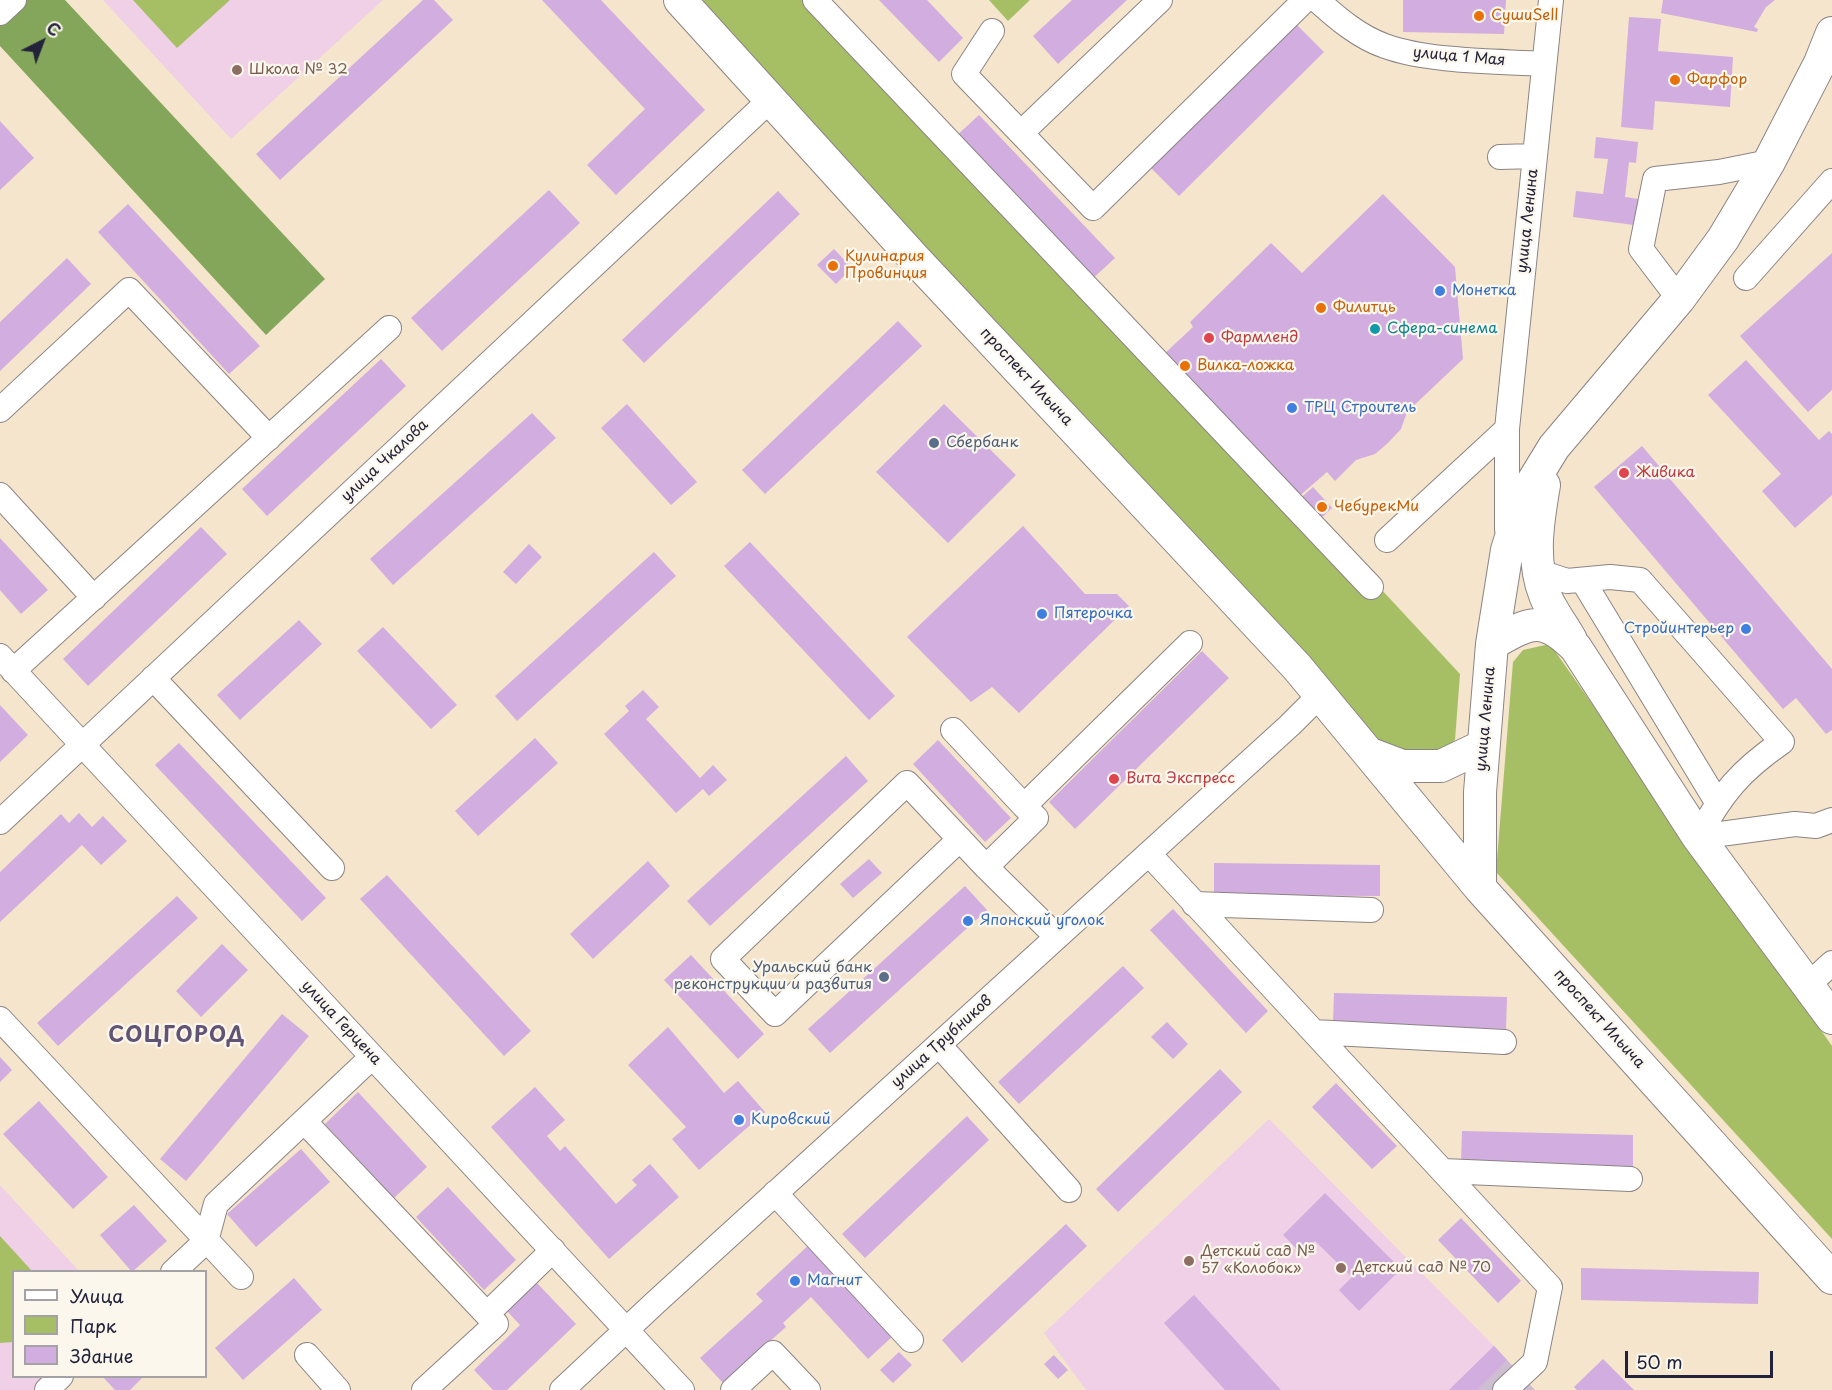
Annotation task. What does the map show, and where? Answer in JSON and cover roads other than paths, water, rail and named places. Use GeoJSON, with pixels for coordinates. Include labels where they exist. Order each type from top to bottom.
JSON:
{"type":"FeatureCollection","features":[{"type":"Feature","properties":{"kind":"main road","name":"проспект Ильича"},"geometry":{"type":"LineString","coordinates":[[680,0],[769,101],[1321,694],[1480,888],[1832,1278]]}},
{"type":"Feature","properties":{"kind":"main road","name":"улица Ленина"},"geometry":{"type":"LineString","coordinates":[[1480,888],[1480,792],[1492,644],[1507,550],[1524,496],[1550,454],[1679,299],[1724,238],[1826,69],[1832,33]]}},
{"type":"Feature","properties":{"kind":"main road","name":"улица Ленина"},"geometry":{"type":"LineString","coordinates":[[1550,454],[1536,541],[1540,572],[1545,595],[1576,648]]}},
{"type":"Feature","properties":{"kind":"main road"},"geometry":{"type":"LineString","coordinates":[[1492,644],[1529,625],[1543,625],[1557,629],[1576,648],[1698,837],[1832,1018]]}},
{"type":"Feature","properties":{"kind":"main road","name":"проспект Ильича"},"geometry":{"type":"LineString","coordinates":[[1372,755],[1402,766],[1441,766],[1483,746]]}},
{"type":"Feature","properties":{"kind":"street"},"geometry":{"type":"LineString","coordinates":[[0,13],[14,0]]}},
{"type":"Feature","properties":{"kind":"street"},"geometry":{"type":"LineString","coordinates":[[815,0],[1371,587]]}},
{"type":"Feature","properties":{"kind":"street"},"geometry":{"type":"LineString","coordinates":[[1021,133],[1160,0]]}},
{"type":"Feature","properties":{"kind":"street"},"geometry":{"type":"LineString","coordinates":[[992,31],[964,74],[1093,208],[1305,0]]}},
{"type":"Feature","properties":{"kind":"street","name":"улица 1 Мая"},"geometry":{"type":"LineString","coordinates":[[1317,0],[1347,26],[1382,46],[1408,54],[1544,64]]}},
{"type":"Feature","properties":{"kind":"street","name":"улица Ленина"},"geometry":{"type":"LineString","coordinates":[[1507,550],[1507,429],[1551,0]]}},
{"type":"Feature","properties":{"kind":"street","name":"улица Чкалова"},"geometry":{"type":"LineString","coordinates":[[0,822],[769,101]]}},
{"type":"Feature","properties":{"kind":"street"},"geometry":{"type":"LineString","coordinates":[[1500,157],[1534,156]]}},
{"type":"Feature","properties":{"kind":"street"},"geometry":{"type":"LineString","coordinates":[[1679,299],[1641,249],[1655,179],[1719,172],[1769,162]]}},
{"type":"Feature","properties":{"kind":"street"},"geometry":{"type":"LineString","coordinates":[[1746,278],[1832,181]]}},
{"type":"Feature","properties":{"kind":"street"},"geometry":{"type":"LineString","coordinates":[[0,410],[129,290],[269,438]]}},
{"type":"Feature","properties":{"kind":"street"},"geometry":{"type":"LineString","coordinates":[[7,664],[94,598],[389,328]]}},
{"type":"Feature","properties":{"kind":"street"},"geometry":{"type":"LineString","coordinates":[[1387,540],[1507,429]]}},
{"type":"Feature","properties":{"kind":"street"},"geometry":{"type":"LineString","coordinates":[[0,495],[94,598]]}},
{"type":"Feature","properties":{"kind":"street"},"geometry":{"type":"LineString","coordinates":[[1540,572],[1567,581],[1610,577],[1640,580],[1782,742],[1750,764],[1717,802],[1698,837]]}},
{"type":"Feature","properties":{"kind":"street"},"geometry":{"type":"LineString","coordinates":[[1583,581],[1717,802]]}},
{"type":"Feature","properties":{"kind":"street"},"geometry":{"type":"LineString","coordinates":[[1024,806],[1190,644]]}},
{"type":"Feature","properties":{"kind":"street","name":"улица Герцена"},"geometry":{"type":"LineString","coordinates":[[7,664],[682,1390]]}},
{"type":"Feature","properties":{"kind":"street"},"geometry":{"type":"LineString","coordinates":[[153,678],[332,868]]}},
{"type":"Feature","properties":{"kind":"street","name":"улица Трубников"},"geometry":{"type":"LineString","coordinates":[[562,1390],[1321,694]]}},
{"type":"Feature","properties":{"kind":"street"},"geometry":{"type":"LineString","coordinates":[[953,730],[1036,818],[986,867]]}},
{"type":"Feature","properties":{"kind":"street"},"geometry":{"type":"LineString","coordinates":[[960,839],[775,1014],[723,959],[907,783],[960,839],[986,867],[1057,937]]}},
{"type":"Feature","properties":{"kind":"street"},"geometry":{"type":"LineString","coordinates":[[1698,837],[1795,824],[1816,826],[1832,820]]}},
{"type":"Feature","properties":{"kind":"street"},"geometry":{"type":"LineString","coordinates":[[1149,854],[1550,1287],[1535,1362],[1505,1390]]}},
{"type":"Feature","properties":{"kind":"street"},"geometry":{"type":"LineString","coordinates":[[1194,904],[1371,910]]}},
{"type":"Feature","properties":{"kind":"street"},"geometry":{"type":"LineString","coordinates":[[1808,985],[1832,963]]}},
{"type":"Feature","properties":{"kind":"street"},"geometry":{"type":"LineString","coordinates":[[0,1019],[240,1277]]}},
{"type":"Feature","properties":{"kind":"street"},"geometry":{"type":"LineString","coordinates":[[1314,1032],[1504,1042]]}},
{"type":"Feature","properties":{"kind":"street"},"geometry":{"type":"LineString","coordinates":[[939,1045],[1069,1190]]}},
{"type":"Feature","properties":{"kind":"street"},"geometry":{"type":"LineString","coordinates":[[175,1270],[206,1240],[216,1204],[372,1057]]}},
{"type":"Feature","properties":{"kind":"street"},"geometry":{"type":"LineString","coordinates":[[303,1121],[496,1324],[424,1390]]}},
{"type":"Feature","properties":{"kind":"street"},"geometry":{"type":"LineString","coordinates":[[1443,1171],[1630,1179]]}},
{"type":"Feature","properties":{"kind":"street"},"geometry":{"type":"LineString","coordinates":[[776,1193],[911,1340]]}},
{"type":"Feature","properties":{"kind":"street"},"geometry":{"type":"LineString","coordinates":[[487,1314],[553,1250]]}},
{"type":"Feature","properties":{"kind":"street"},"geometry":{"type":"LineString","coordinates":[[733,1390],[772,1353],[808,1390]]}},
{"type":"Feature","properties":{"kind":"street"},"geometry":{"type":"LineString","coordinates":[[307,1355],[338,1390]]}},
{"type":"Feature","properties":{"kind":"street"},"geometry":{"type":"LineString","coordinates":[[47,1390],[60,1378]]}},
{"type":"Feature","properties":{"kind":"place","name":"СушиSell"},"geometry":{"type":"Point","coordinates":[1479,16]}},
{"type":"Feature","properties":{"kind":"place","name":"Школа № 32"},"geometry":{"type":"Point","coordinates":[237,70]}},
{"type":"Feature","properties":{"kind":"place","name":"Фарфор"},"geometry":{"type":"Point","coordinates":[1675,80]}},
{"type":"Feature","properties":{"kind":"place","name":"Кулинария Провинция"},"geometry":{"type":"Point","coordinates":[833,266]}},
{"type":"Feature","properties":{"kind":"place","name":"Монетка"},"geometry":{"type":"Point","coordinates":[1440,291]}},
{"type":"Feature","properties":{"kind":"place","name":"Филитць"},"geometry":{"type":"Point","coordinates":[1321,308]}},
{"type":"Feature","properties":{"kind":"place","name":"Сфера-синема"},"geometry":{"type":"Point","coordinates":[1375,329]}},
{"type":"Feature","properties":{"kind":"place","name":"Фармленд"},"geometry":{"type":"Point","coordinates":[1209,338]}},
{"type":"Feature","properties":{"kind":"place","name":"Вилка-ложка"},"geometry":{"type":"Point","coordinates":[1185,366]}},
{"type":"Feature","properties":{"kind":"place","name":"ТРЦ Строитель"},"geometry":{"type":"Point","coordinates":[1292,408]}},
{"type":"Feature","properties":{"kind":"place","name":"Сбербанк"},"geometry":{"type":"Point","coordinates":[934,443]}},
{"type":"Feature","properties":{"kind":"place","name":"Живика"},"geometry":{"type":"Point","coordinates":[1624,473]}},
{"type":"Feature","properties":{"kind":"place","name":"ЧебурекМи"},"geometry":{"type":"Point","coordinates":[1322,507]}},
{"type":"Feature","properties":{"kind":"place","name":"Пятерочка"},"geometry":{"type":"Point","coordinates":[1042,614]}},
{"type":"Feature","properties":{"kind":"place","name":"Стройинтерьер"},"geometry":{"type":"Point","coordinates":[1746,629]}},
{"type":"Feature","properties":{"kind":"place","name":"Вита Экспресс"},"geometry":{"type":"Point","coordinates":[1114,779]}},
{"type":"Feature","properties":{"kind":"place","name":"Японский уголок"},"geometry":{"type":"Point","coordinates":[968,921]}},
{"type":"Feature","properties":{"kind":"place","name":"Уральский банк реконструкции и развития"},"geometry":{"type":"Point","coordinates":[884,977]}},
{"type":"Feature","properties":{"kind":"place","name":"Кировский"},"geometry":{"type":"Point","coordinates":[739,1120]}},
{"type":"Feature","properties":{"kind":"place","name":"Детский сад № 57 «Колобок»"},"geometry":{"type":"Point","coordinates":[1189,1261]}},
{"type":"Feature","properties":{"kind":"place","name":"Детский сад № 70"},"geometry":{"type":"Point","coordinates":[1341,1268]}},
{"type":"Feature","properties":{"kind":"place","name":"Магнит"},"geometry":{"type":"Point","coordinates":[795,1281]}},
{"type":"Feature","properties":{"kind":"district","name":"СОЦГОРОД"},"geometry":{"type":"Point","coordinates":[177,1036]}}]}
